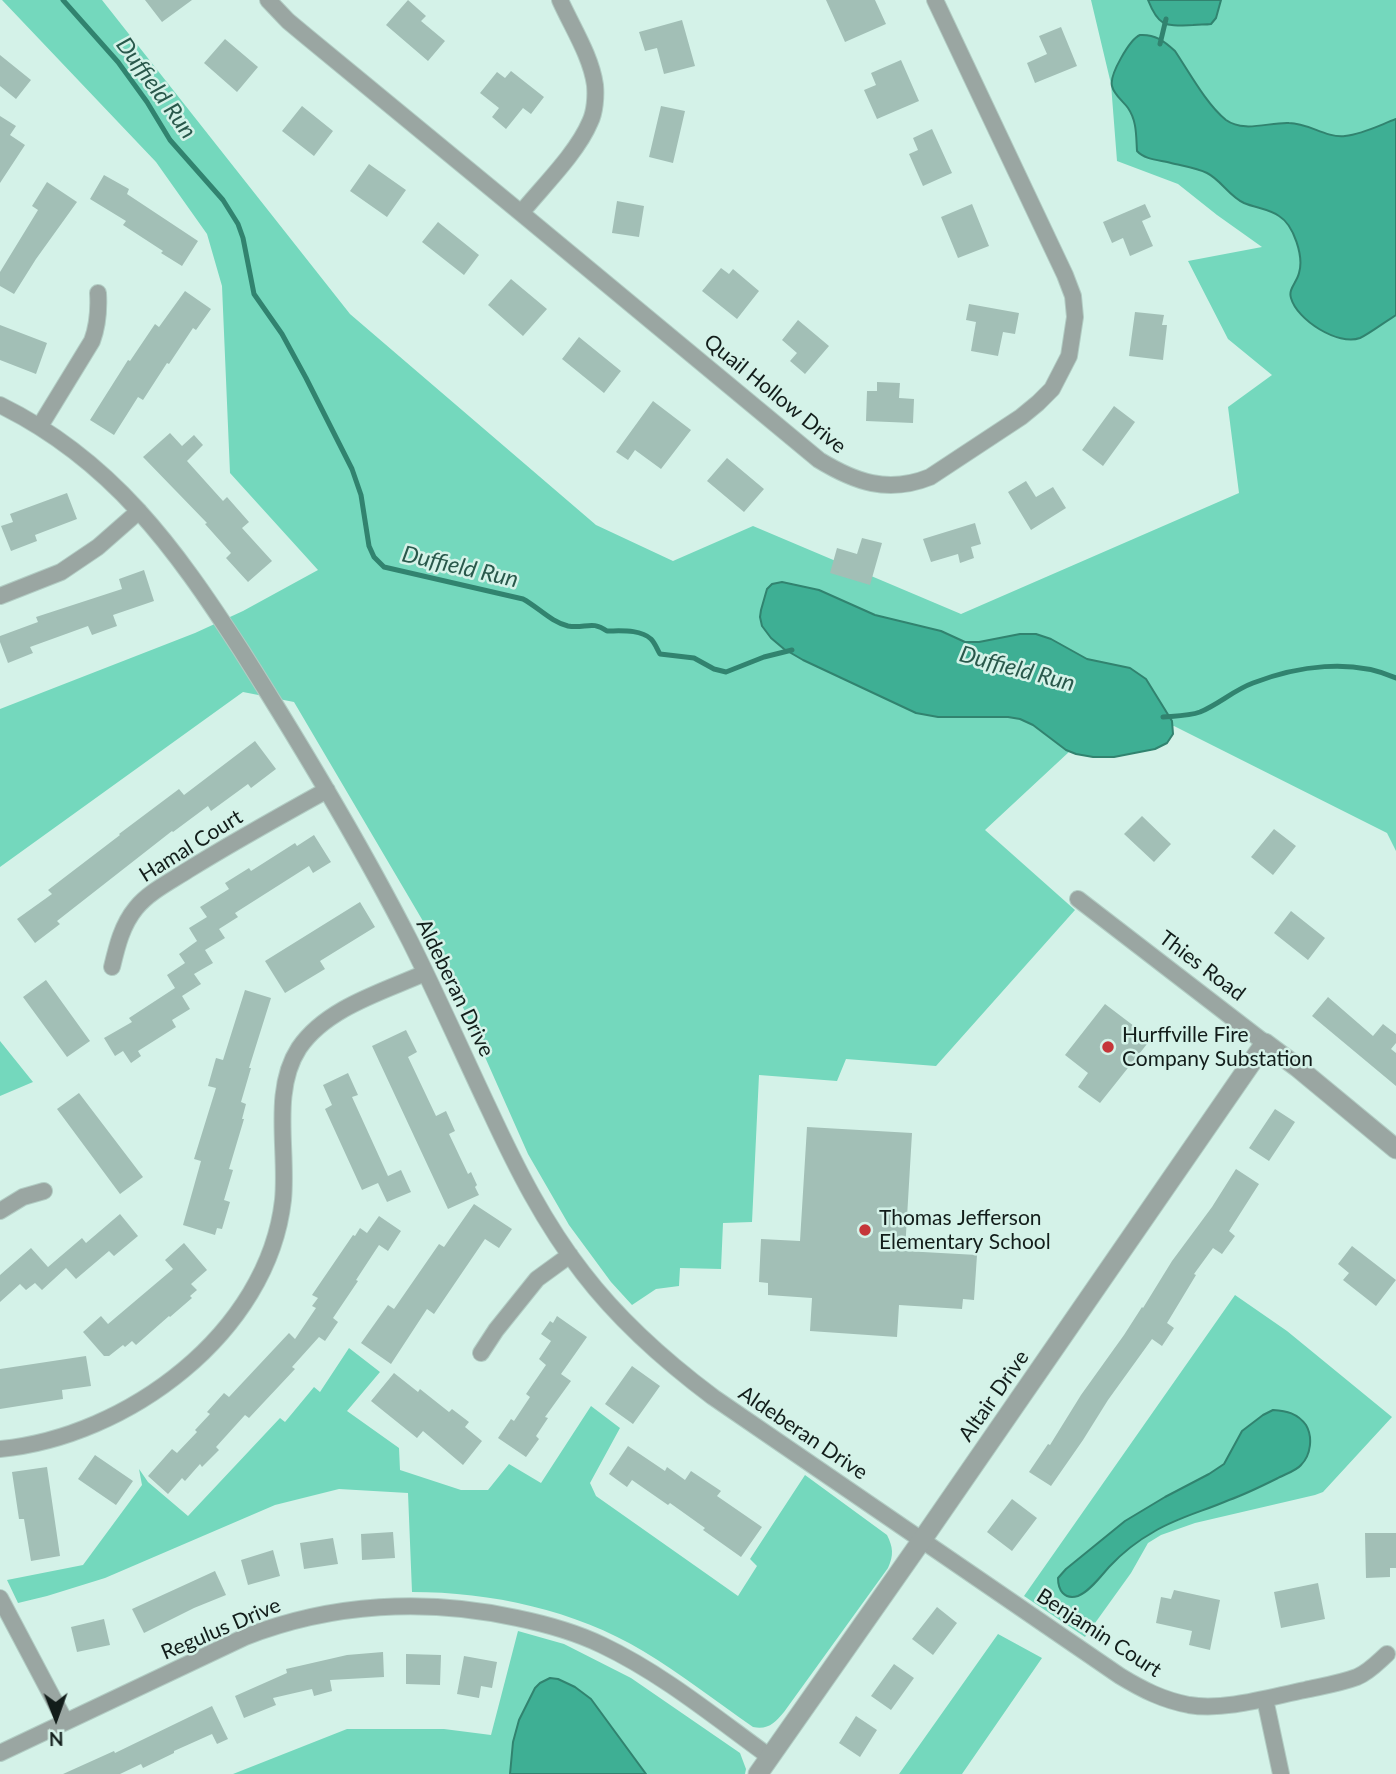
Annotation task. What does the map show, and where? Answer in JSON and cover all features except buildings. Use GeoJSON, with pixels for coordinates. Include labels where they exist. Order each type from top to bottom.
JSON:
{"type":"FeatureCollection","features":[{"type":"Feature","properties":{"kind":"street","name":"Quail Hollow Drive"},"geometry":{"type":"LineString","coordinates":[[268,0],[306,36],[819,460],[857,480],[902,484],[930,477],[1038,403],[1052,389],[1069,356],[1075,317],[1073,296],[1065,275],[935,0]]}},
{"type":"Feature","properties":{"kind":"street"},"geometry":{"type":"LineString","coordinates":[[522,212],[574,150],[591,120],[594,104],[595,87],[591,70],[560,0]]}},
{"type":"Feature","properties":{"kind":"street"},"geometry":{"type":"LineString","coordinates":[[40,426],[92,341],[99,312],[98,293]]}},
{"type":"Feature","properties":{"kind":"street","name":"Aldeberan Drive"},"geometry":{"type":"LineString","coordinates":[[0,405],[40,426],[72,448],[116,486],[165,540],[218,614],[327,790],[386,896],[522,1177],[548,1223],[596,1288],[630,1327],[685,1376],[749,1423],[922,1540]]}},
{"type":"Feature","properties":{"kind":"street"},"geometry":{"type":"LineString","coordinates":[[0,596],[70,567],[98,547],[139,510]]}},
{"type":"Feature","properties":{"kind":"street","name":"Hamal Court"},"geometry":{"type":"LineString","coordinates":[[112,967],[119,939],[128,920],[148,896],[219,850],[327,790]]}},
{"type":"Feature","properties":{"kind":"street","name":"Thies Road"},"geometry":{"type":"LineString","coordinates":[[1078,899],[1297,1067],[1396,1149]]}},
{"type":"Feature","properties":{"kind":"street"},"geometry":{"type":"LineString","coordinates":[[0,1449],[35,1443],[86,1428],[134,1406],[178,1374],[227,1327],[260,1275],[279,1223],[284,1183],[283,1094],[292,1060],[315,1028],[330,1017],[425,972]]}},
{"type":"Feature","properties":{"kind":"street","name":"Altair Drive"},"geometry":{"type":"LineString","coordinates":[[758,1774],[1265,1043]]}},
{"type":"Feature","properties":{"kind":"street"},"geometry":{"type":"LineString","coordinates":[[0,1211],[23,1198],[44,1191]]}},
{"type":"Feature","properties":{"kind":"street"},"geometry":{"type":"LineString","coordinates":[[481,1353],[537,1279],[570,1255]]}},
{"type":"Feature","properties":{"kind":"street","name":"Benjamin Court"},"geometry":{"type":"LineString","coordinates":[[922,1540],[1120,1676],[1149,1693],[1172,1700],[1200,1706],[1265,1699],[1360,1676],[1387,1654]]}},
{"type":"Feature","properties":{"kind":"street"},"geometry":{"type":"LineString","coordinates":[[0,1598],[65,1721]]}},
{"type":"Feature","properties":{"kind":"street","name":"Regulus Drive"},"geometry":{"type":"LineString","coordinates":[[0,1753],[271,1627],[335,1612],[435,1606],[465,1608],[524,1619],[577,1634],[603,1645],[652,1672],[770,1757]]}},
{"type":"Feature","properties":{"kind":"street"},"geometry":{"type":"LineString","coordinates":[[1265,1699],[1281,1774]]}},
{"type":"Feature","properties":{"kind":"shaded area"},"geometry":{"type":"Polygon","coordinates":[[[2,0],[102,0],[350,314],[596,525],[673,561],[753,526],[961,614],[1239,493],[1228,407],[1272,375],[1228,339],[1188,261],[1262,247],[1178,184],[1117,161],[1111,84],[1091,0],[1396,0],[1396,851],[1387,833],[1174,726],[1070,751],[985,830],[1075,910],[936,1066],[846,1059],[837,1081],[759,1075],[752,1222],[723,1223],[721,1269],[680,1268],[679,1286],[656,1289],[632,1305],[611,1282],[569,1225],[528,1154],[430,933],[294,702],[243,692],[0,867],[0,709],[195,633],[243,611],[318,570],[230,473],[222,286],[207,234],[156,162],[2,0]]]}},
{"type":"Feature","properties":{"kind":"shaded area"},"geometry":{"type":"Polygon","coordinates":[[[0,1041],[33,1082],[0,1096],[0,1041]]]}},
{"type":"Feature","properties":{"kind":"shaded area"},"geometry":{"type":"Polygon","coordinates":[[[1235,1295],[1287,1331],[1392,1417],[1323,1492],[1195,1523],[1161,1535],[1148,1543],[1131,1573],[1085,1637],[1024,1596],[1235,1295]]]}},
{"type":"Feature","properties":{"kind":"shaded area"},"geometry":{"type":"Polygon","coordinates":[[[349,1348],[380,1372],[347,1411],[399,1448],[400,1470],[461,1490],[488,1490],[509,1464],[541,1483],[591,1406],[620,1428],[590,1483],[596,1496],[738,1596],[757,1566],[750,1559],[805,1475],[887,1535],[892,1551],[888,1568],[784,1712],[774,1722],[763,1727],[753,1727],[643,1651],[589,1624],[532,1606],[502,1600],[472,1595],[412,1592],[408,1493],[339,1489],[275,1505],[105,1578],[18,1603],[7,1580],[83,1565],[142,1485],[139,1469],[148,1482],[188,1516],[280,1418],[285,1422],[314,1387],[320,1392],[349,1348]]]}},
{"type":"Feature","properties":{"kind":"shaded area"},"geometry":{"type":"Polygon","coordinates":[[[518,1631],[564,1644],[631,1678],[740,1753],[746,1769],[745,1774],[233,1774],[347,1729],[444,1729],[491,1735],[518,1631]]]}},
{"type":"Feature","properties":{"kind":"shaded area"},"geometry":{"type":"Polygon","coordinates":[[[998,1634],[1042,1658],[962,1774],[899,1774],[998,1634]]]}},
{"type":"Feature","properties":{"kind":"water"},"geometry":{"type":"Polygon","coordinates":[[[1148,0],[1221,0],[1216,18],[1211,24],[1170,25],[1156,16],[1148,0]]]}},
{"type":"Feature","properties":{"kind":"water"},"geometry":{"type":"Polygon","coordinates":[[[1140,35],[1159,39],[1175,51],[1212,106],[1233,124],[1296,124],[1331,135],[1345,136],[1396,119],[1396,315],[1360,338],[1341,338],[1320,329],[1301,315],[1291,298],[1299,273],[1300,259],[1293,234],[1284,220],[1239,200],[1207,173],[1148,158],[1137,151],[1133,118],[1115,92],[1112,81],[1121,58],[1140,35]]]}},
{"type":"Feature","properties":{"kind":"water"},"geometry":{"type":"Polygon","coordinates":[[[782,582],[819,590],[875,615],[941,631],[965,642],[1036,634],[1051,639],[1087,659],[1130,668],[1146,679],[1172,721],[1173,734],[1167,743],[1155,749],[1114,757],[1093,757],[1066,750],[1033,725],[1020,719],[938,717],[916,713],[803,660],[771,638],[762,626],[761,610],[767,589],[772,584],[782,582]]]}},
{"type":"Feature","properties":{"kind":"water"},"geometry":{"type":"Polygon","coordinates":[[[1273,1410],[1295,1415],[1306,1425],[1310,1440],[1309,1451],[1299,1467],[1248,1493],[1164,1526],[1125,1552],[1082,1594],[1069,1597],[1063,1593],[1058,1578],[1066,1569],[1125,1521],[1224,1464],[1242,1431],[1273,1410]]]}},
{"type":"Feature","properties":{"kind":"water"},"geometry":{"type":"Polygon","coordinates":[[[550,1678],[575,1687],[591,1699],[646,1774],[510,1774],[513,1742],[519,1720],[535,1688],[550,1678]]]}},
{"type":"Feature","properties":{"kind":"waterway","name":"Duffield Run"},"geometry":{"type":"LineString","coordinates":[[63,0],[118,62],[170,140],[223,200],[238,224],[254,294],[282,334],[352,469],[361,495],[369,546],[374,557],[384,567],[523,599],[568,626],[593,625],[607,631],[641,634],[651,639],[660,654],[694,658],[726,672],[764,657],[792,650]]}},
{"type":"Feature","properties":{"kind":"waterway"},"geometry":{"type":"LineString","coordinates":[[1160,44],[1166,19]]}},
{"type":"Feature","properties":{"kind":"waterway","name":"Duffield Run"},"geometry":{"type":"LineString","coordinates":[[1163,717],[1200,712],[1239,689],[1288,672],[1343,666],[1396,678]]}},
{"type":"Feature","properties":{"kind":"place","name":"Hurffville Fire Company Substation"},"geometry":{"type":"Point","coordinates":[1108,1047]}},
{"type":"Feature","properties":{"kind":"place","name":"Thomas Jefferson Elementary School"},"geometry":{"type":"Point","coordinates":[865,1230]}}]}
